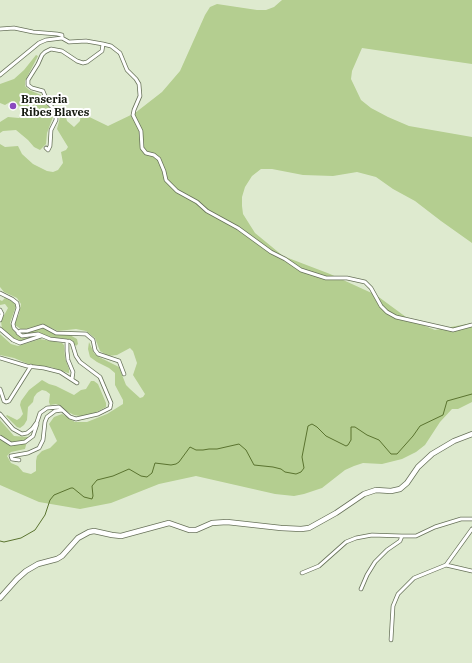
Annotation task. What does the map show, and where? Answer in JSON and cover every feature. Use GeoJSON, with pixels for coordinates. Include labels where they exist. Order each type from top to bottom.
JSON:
{"type":"FeatureCollection","features":[{"type":"Feature","properties":{"kind":"street"},"geometry":{"type":"LineString","coordinates":[[0,29],[14,28],[33,32],[57,34],[62,35],[62,38],[69,42],[86,41],[103,44],[111,46],[120,53],[127,70],[139,84],[140,96],[133,113],[134,118],[141,128],[142,148],[146,153],[154,155],[159,159],[166,180],[177,191],[197,202],[207,211],[238,228],[271,252],[285,259],[299,269],[326,278],[347,278],[365,282],[371,288],[381,306],[387,312],[396,317],[453,330],[472,325]]}},
{"type":"Feature","properties":{"kind":"street"},"geometry":{"type":"LineString","coordinates":[[0,75],[39,43],[46,40],[62,38]]}},
{"type":"Feature","properties":{"kind":"street"},"geometry":{"type":"LineString","coordinates":[[46,148],[48,150],[50,146],[51,130],[56,120],[56,111],[48,103],[44,91],[32,88],[28,85],[28,80],[42,55],[51,49],[62,51],[77,61],[83,63],[102,51],[103,44]]}},
{"type":"Feature","properties":{"kind":"street"},"geometry":{"type":"LineString","coordinates":[[0,293],[17,303],[18,308],[13,324],[18,334],[22,336],[38,334],[50,339],[72,342],[76,356],[80,362],[100,376],[111,406],[108,410],[98,414],[78,419],[72,418],[56,406],[45,409],[40,413],[33,436],[27,442],[13,444],[0,437]]}},
{"type":"Feature","properties":{"kind":"street"},"geometry":{"type":"LineString","coordinates":[[0,310],[2,314],[0,320]]}},
{"type":"Feature","properties":{"kind":"street"},"geometry":{"type":"LineString","coordinates":[[18,334],[20,331],[27,331],[43,326],[56,333],[66,332],[87,334],[93,342],[95,350],[98,354],[119,361],[124,374]]}},
{"type":"Feature","properties":{"kind":"street"},"geometry":{"type":"LineString","coordinates":[[0,329],[19,343],[24,343],[42,336]]}},
{"type":"Feature","properties":{"kind":"street"},"geometry":{"type":"LineString","coordinates":[[67,341],[68,360],[73,372],[72,379]]}},
{"type":"Feature","properties":{"kind":"street"},"geometry":{"type":"LineString","coordinates":[[0,358],[60,372],[77,383]]}},
{"type":"Feature","properties":{"kind":"street"},"geometry":{"type":"LineString","coordinates":[[0,389],[4,401],[9,401],[31,366]]}},
{"type":"Feature","properties":{"kind":"street"},"geometry":{"type":"LineString","coordinates":[[19,460],[12,459],[10,457],[12,455],[30,452],[39,448],[43,437],[46,419],[52,412],[62,410]]}},
{"type":"Feature","properties":{"kind":"street"},"geometry":{"type":"LineString","coordinates":[[0,414],[13,429],[20,434],[29,431],[37,422]]}},
{"type":"Feature","properties":{"kind":"street"},"geometry":{"type":"LineString","coordinates":[[0,598],[26,571],[38,564],[57,559],[62,556],[78,538],[89,532],[94,531],[121,536],[169,523],[189,530],[196,530],[212,523],[227,522],[301,529],[316,526],[364,494],[376,490],[391,491],[400,488],[407,483],[418,467],[432,454],[454,441],[472,434]]}},
{"type":"Feature","properties":{"kind":"street"},"geometry":{"type":"LineString","coordinates":[[302,573],[319,566],[342,545],[356,538],[372,535],[416,536],[435,527],[461,519],[472,519]]}},
{"type":"Feature","properties":{"kind":"street"},"geometry":{"type":"LineString","coordinates":[[391,640],[393,606],[398,594],[414,578],[446,565],[472,529]]}},
{"type":"Feature","properties":{"kind":"street"},"geometry":{"type":"LineString","coordinates":[[361,588],[375,562],[387,550],[400,541],[402,536]]}},
{"type":"Feature","properties":{"kind":"street"},"geometry":{"type":"LineString","coordinates":[[446,565],[472,571]]}},
{"type":"Feature","properties":{"kind":"green space"},"geometry":{"type":"Polygon","coordinates":[[[282,0],[472,0],[472,64],[362,48],[352,71],[351,79],[361,100],[371,108],[388,117],[409,126],[472,137],[472,243],[415,201],[393,189],[376,177],[357,172],[333,176],[303,175],[272,169],[261,169],[252,176],[245,187],[242,197],[242,206],[243,214],[255,233],[283,256],[330,274],[376,295],[410,320],[435,330],[472,323],[472,402],[458,409],[452,409],[440,422],[425,445],[416,452],[402,459],[382,464],[363,463],[354,466],[345,470],[322,488],[294,496],[275,494],[196,476],[159,484],[111,503],[80,509],[39,502],[0,485],[0,420],[14,436],[28,437],[25,449],[11,452],[7,456],[11,463],[18,466],[23,472],[31,474],[36,471],[37,456],[42,451],[50,448],[57,441],[49,424],[54,417],[62,414],[75,422],[87,422],[107,414],[123,404],[123,400],[115,385],[115,373],[90,357],[88,349],[89,342],[94,353],[119,367],[126,385],[130,389],[140,398],[145,394],[133,375],[137,363],[133,351],[130,348],[117,355],[108,356],[100,351],[95,338],[86,331],[76,329],[58,331],[43,324],[22,330],[15,325],[21,304],[17,298],[4,292],[0,287],[0,144],[5,147],[18,146],[22,154],[33,164],[47,171],[53,172],[58,170],[63,163],[61,152],[66,150],[68,147],[57,129],[60,117],[59,107],[64,109],[67,121],[74,127],[80,121],[81,113],[108,126],[135,113],[162,92],[180,71],[210,7],[217,4],[266,10],[274,7],[282,0]]]}},
{"type":"Feature","properties":{"kind":"green space"},"geometry":{"type":"Polygon","coordinates":[[[36,55],[38,56],[25,81],[25,86],[29,90],[41,95],[52,112],[53,117],[47,133],[46,144],[40,150],[34,147],[16,130],[3,131],[0,133],[0,122],[8,117],[19,118],[25,113],[22,108],[15,103],[10,102],[5,105],[0,103],[0,84],[14,79],[24,70],[36,55]]]}},
{"type":"Feature","properties":{"kind":"green space"},"geometry":{"type":"Polygon","coordinates":[[[5,298],[13,302],[16,306],[10,323],[14,331],[21,337],[30,339],[18,341],[2,329],[1,321],[8,308],[5,304],[0,305],[0,300],[2,301],[5,298]]]}},
{"type":"Feature","properties":{"kind":"green space"},"geometry":{"type":"Polygon","coordinates":[[[39,329],[68,334],[77,339],[78,344],[76,346],[71,340],[53,338],[39,333],[23,334],[39,329]]]}},
{"type":"Feature","properties":{"kind":"green space"},"geometry":{"type":"Polygon","coordinates":[[[0,334],[11,344],[18,346],[40,339],[62,343],[64,345],[65,358],[69,373],[51,367],[33,366],[14,358],[0,355],[0,334]]]}},
{"type":"Feature","properties":{"kind":"green space"},"geometry":{"type":"Polygon","coordinates":[[[42,380],[74,395],[81,390],[86,389],[91,381],[94,381],[98,384],[106,403],[106,407],[85,417],[74,415],[66,411],[61,406],[56,404],[50,405],[50,394],[42,390],[37,393],[33,402],[28,407],[27,420],[24,425],[20,428],[17,427],[6,416],[7,415],[17,420],[20,418],[23,414],[20,405],[21,401],[29,390],[42,380]]]}},
{"type":"Feature","properties":{"kind":"waterway"},"geometry":{"type":"LineString","coordinates":[[0,541],[4,542],[21,538],[35,530],[45,515],[50,500],[54,495],[73,488],[84,497],[92,499],[92,486],[97,480],[113,476],[129,469],[141,476],[147,477],[152,473],[155,463],[171,465],[176,464],[190,447],[196,450],[203,450],[217,449],[239,444],[246,450],[254,465],[273,467],[281,469],[285,472],[296,474],[301,472],[304,468],[302,457],[308,426],[312,424],[326,436],[346,446],[351,440],[351,427],[355,427],[367,435],[379,440],[391,454],[397,454],[420,426],[443,415],[447,401],[472,394]]}},
{"type":"Feature","properties":{"kind":"place","name":"Braseria Ribes Blaves"},"geometry":{"type":"Point","coordinates":[13,106]}}]}
